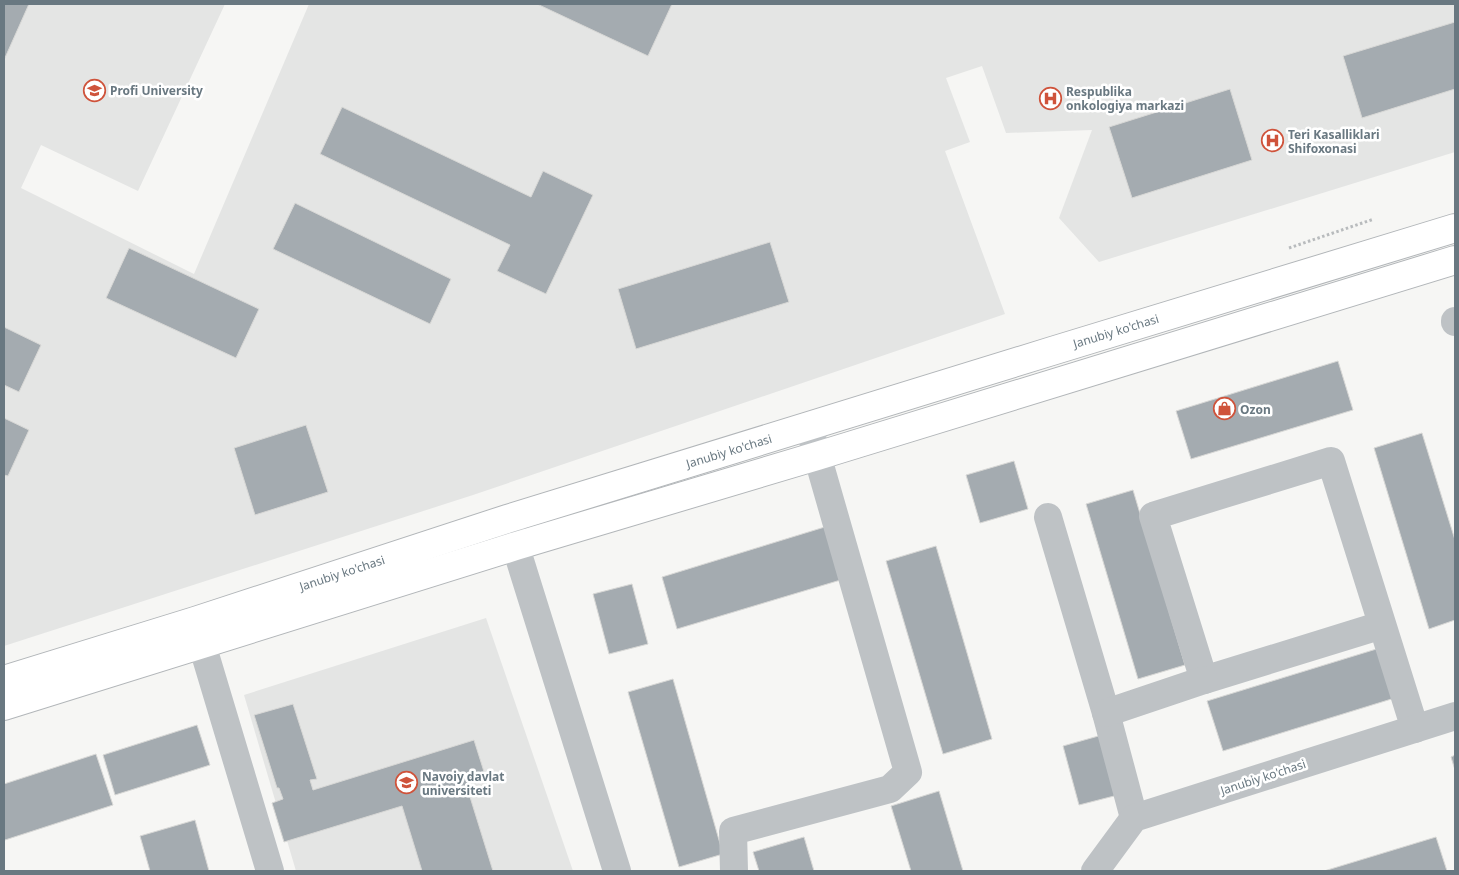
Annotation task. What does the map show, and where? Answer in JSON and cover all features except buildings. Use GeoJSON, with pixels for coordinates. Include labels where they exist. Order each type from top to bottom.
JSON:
{"type":"FeatureCollection","features":[{"type":"Feature","properties":{"kind":"main road","name":"Janubiy ko'chasi"},"geometry":{"type":"LineString","coordinates":[[4,706],[198,632],[508,519],[1455,228]]}},
{"type":"Feature","properties":{"kind":"main road","name":"Janubiy ko'chasi"},"geometry":{"type":"LineString","coordinates":[[4,680],[198,632],[516,546],[817,456],[1455,260]]}},
{"type":"Feature","properties":{"kind":"street"},"geometry":{"type":"LineString","coordinates":[[734,871],[733,831],[890,789],[908,772],[809,427]]}},
{"type":"Feature","properties":{"kind":"street"},"geometry":{"type":"LineString","coordinates":[[1204,680],[1153,516],[1331,461],[1415,729]]}},
{"type":"Feature","properties":{"kind":"street"},"geometry":{"type":"LineString","coordinates":[[1048,517],[1106,713],[1134,818],[1095,871]]}},
{"type":"Feature","properties":{"kind":"street"},"geometry":{"type":"LineString","coordinates":[[508,519],[617,871]]}},
{"type":"Feature","properties":{"kind":"street"},"geometry":{"type":"LineString","coordinates":[[1106,713],[1204,680],[1382,625]]}},
{"type":"Feature","properties":{"kind":"street"},"geometry":{"type":"LineString","coordinates":[[198,632],[270,871]]}},
{"type":"Feature","properties":{"kind":"street","name":"Janubiy ko'chasi"},"geometry":{"type":"LineString","coordinates":[[1134,818],[1455,716]]}},
{"type":"Feature","properties":{"kind":"shaded area"},"geometry":{"type":"Polygon","coordinates":[[[4,4],[225,4],[138,191],[41,145],[21,188],[194,274],[309,4],[1455,4],[1455,152],[1099,262],[1059,218],[1092,130],[1006,133],[982,66],[946,78],[970,142],[945,151],[1005,314],[473,495],[4,646],[4,4]]]}},
{"type":"Feature","properties":{"kind":"shaded area","name":"Navoiy davlat universiteti"},"geometry":{"type":"Polygon","coordinates":[[[486,618],[573,871],[296,871],[244,695],[486,618]]]}},
{"type":"Feature","properties":{"kind":"place","name":"Profi University"},"geometry":{"type":"Point","coordinates":[94,90]}},
{"type":"Feature","properties":{"kind":"place","name":"Respublika onkologiya markazi"},"geometry":{"type":"Point","coordinates":[1050,98]}},
{"type":"Feature","properties":{"kind":"place","name":"Teri Kasalliklari Shifoxonasi"},"geometry":{"type":"Point","coordinates":[1272,141]}},
{"type":"Feature","properties":{"kind":"place","name":"Ozon"},"geometry":{"type":"Point","coordinates":[1224,409]}},
{"type":"Feature","properties":{"kind":"place","name":"Navoiy davlat universiteti"},"geometry":{"type":"Point","coordinates":[406,783]}}]}
